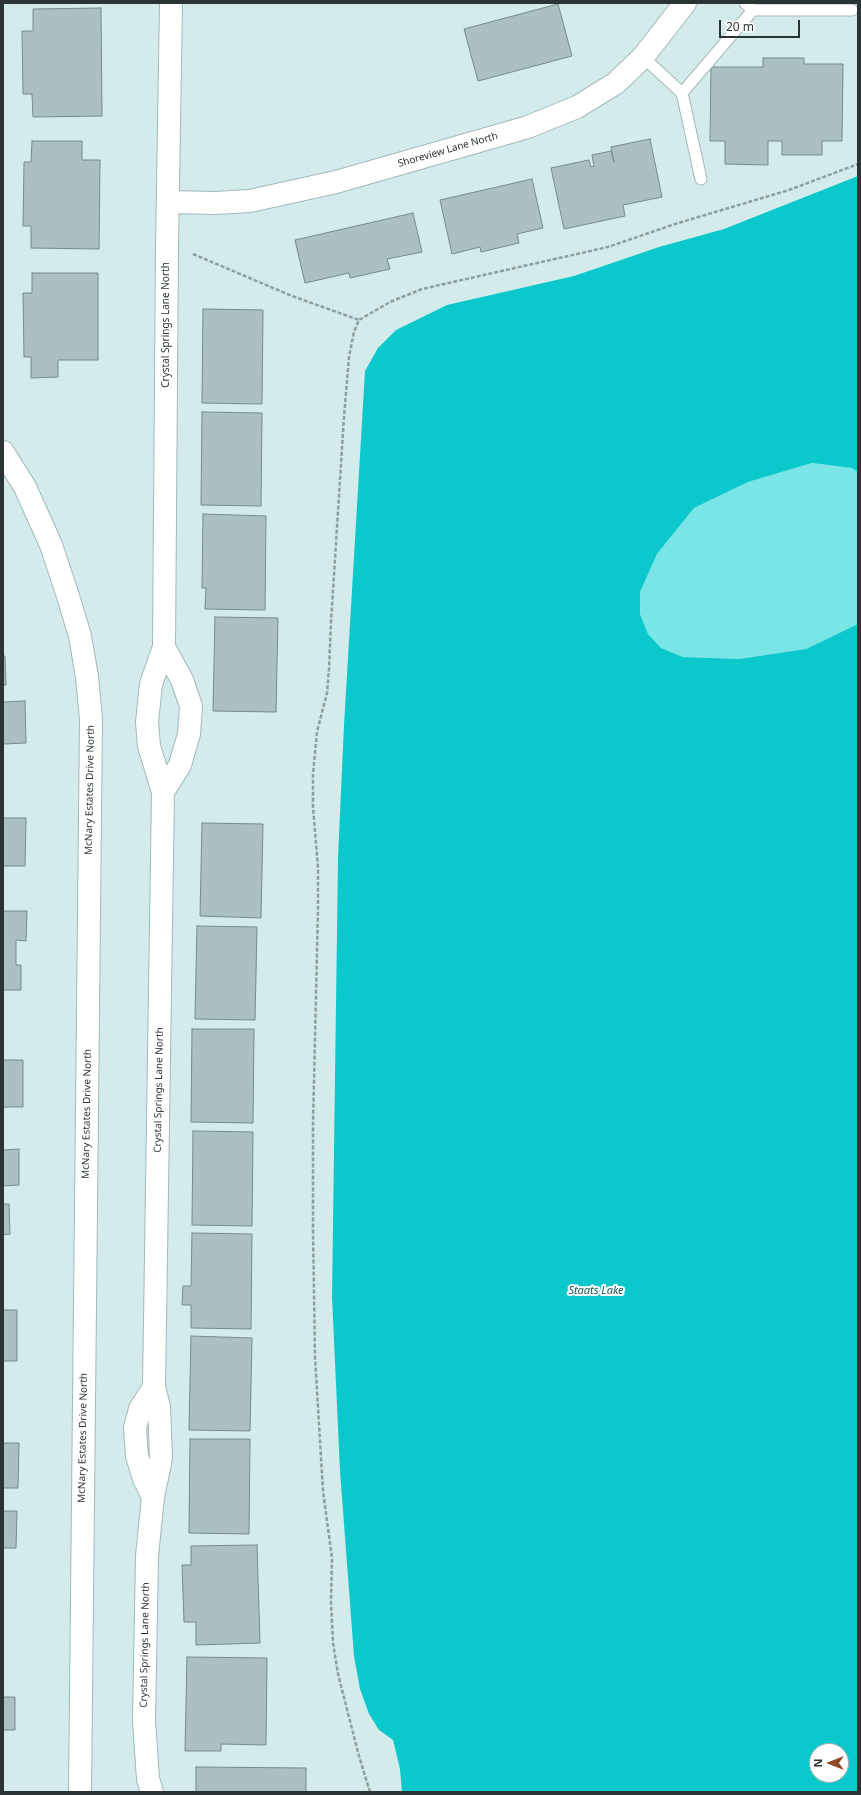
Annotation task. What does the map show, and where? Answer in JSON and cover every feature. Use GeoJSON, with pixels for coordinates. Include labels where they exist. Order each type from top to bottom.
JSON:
{"type":"FeatureCollection","features":[{"type":"Feature","properties":{"kind":"street","name":"Crystal Springs Lane North"},"geometry":{"type":"LineString","coordinates":[[152,1792],[148,1779],[144,1721],[147,1556],[153,1497],[161,1458],[159,1407],[154,1387],[163,792],[149,746],[147,722],[151,684],[164,647],[167,247],[171,3]]}},
{"type":"Feature","properties":{"kind":"street","name":"Shoreview Lane North"},"geometry":{"type":"LineString","coordinates":[[168,202],[214,203],[250,200],[336,182],[528,127],[577,107],[616,83],[643,57],[685,3]]}},
{"type":"Feature","properties":{"kind":"street","name":"McNary Estates Drive North"},"geometry":{"type":"LineString","coordinates":[[3,452],[25,486],[51,544],[80,636],[87,677],[91,719],[80,1792]]}},
{"type":"Feature","properties":{"kind":"street","name":"Crystal Springs Lane North"},"geometry":{"type":"LineString","coordinates":[[163,792],[180,765],[189,734],[192,706],[182,680],[164,647]]}},
{"type":"Feature","properties":{"kind":"lane"},"geometry":{"type":"LineString","coordinates":[[682,93],[749,6],[852,10]]}},
{"type":"Feature","properties":{"kind":"lane"},"geometry":{"type":"LineString","coordinates":[[643,57],[682,93],[701,179]]}},
{"type":"Feature","properties":{"kind":"path"},"geometry":{"type":"LineString","coordinates":[[370,1792],[338,1674],[333,1642],[331,1602],[332,1558],[323,1491],[315,1358],[313,1230],[313,1123],[318,868],[313,807],[313,774],[318,732],[327,694],[349,358],[354,332],[360,320],[390,302],[422,289],[608,247],[689,219],[789,190],[858,164]]}},
{"type":"Feature","properties":{"kind":"path"},"geometry":{"type":"LineString","coordinates":[[167,247],[188,252],[292,296],[360,320]]}},
{"type":"Feature","properties":{"kind":"shaded area"},"geometry":{"type":"Polygon","coordinates":[[[812,463],[853,468],[858,472],[858,624],[806,649],[739,659],[683,657],[661,648],[648,634],[640,614],[640,592],[657,554],[694,508],[748,482],[812,463]]]}},
{"type":"Feature","properties":{"kind":"water","name":"Staats Lake"},"geometry":{"type":"Polygon","coordinates":[[[858,176],[858,472],[852,468],[812,463],[748,482],[694,508],[657,554],[640,592],[640,614],[648,634],[661,648],[683,657],[739,659],[806,649],[858,624],[858,1792],[402,1792],[400,1769],[393,1740],[379,1730],[369,1714],[360,1689],[354,1656],[340,1471],[332,1297],[338,858],[344,725],[365,371],[378,348],[396,330],[447,305],[574,276],[659,247],[724,229],[858,176]]]}},
{"type":"Feature","properties":{"kind":"building"},"geometry":{"type":"Polygon","coordinates":[[[558,4],[572,56],[478,81],[464,29],[558,4]]]}},
{"type":"Feature","properties":{"kind":"building"},"geometry":{"type":"Polygon","coordinates":[[[101,8],[102,116],[33,117],[32,94],[23,94],[22,31],[33,31],[33,9],[101,8]]]}},
{"type":"Feature","properties":{"kind":"building"},"geometry":{"type":"Polygon","coordinates":[[[763,58],[804,58],[804,64],[843,64],[842,141],[822,141],[822,155],[782,155],[782,141],[768,141],[768,165],[725,164],[725,141],[710,141],[711,67],[763,67],[763,58]]]}},
{"type":"Feature","properties":{"kind":"building"},"geometry":{"type":"Polygon","coordinates":[[[650,139],[662,197],[623,205],[625,216],[564,229],[551,168],[589,160],[591,167],[594,166],[592,155],[611,151],[614,162],[611,147],[650,139]]]}},
{"type":"Feature","properties":{"kind":"building"},"geometry":{"type":"Polygon","coordinates":[[[32,141],[82,141],[82,160],[100,160],[99,249],[31,248],[31,226],[23,226],[24,162],[31,162],[32,141]]]}},
{"type":"Feature","properties":{"kind":"building"},"geometry":{"type":"Polygon","coordinates":[[[532,179],[543,228],[517,234],[519,243],[481,252],[480,247],[452,254],[440,200],[532,179]]]}},
{"type":"Feature","properties":{"kind":"building"},"geometry":{"type":"Polygon","coordinates":[[[413,213],[422,252],[387,259],[390,269],[350,278],[349,273],[305,283],[295,240],[413,213]]]}},
{"type":"Feature","properties":{"kind":"building"},"geometry":{"type":"Polygon","coordinates":[[[32,273],[98,273],[98,360],[58,360],[58,377],[31,378],[31,357],[24,357],[23,293],[32,293],[32,273]]]}},
{"type":"Feature","properties":{"kind":"building"},"geometry":{"type":"Polygon","coordinates":[[[203,309],[263,310],[262,404],[202,403],[203,309]]]}},
{"type":"Feature","properties":{"kind":"building"},"geometry":{"type":"Polygon","coordinates":[[[202,412],[262,413],[261,506],[201,505],[202,412]]]}},
{"type":"Feature","properties":{"kind":"building"},"geometry":{"type":"Polygon","coordinates":[[[203,514],[266,516],[265,610],[205,609],[206,588],[202,588],[203,514]]]}},
{"type":"Feature","properties":{"kind":"building"},"geometry":{"type":"Polygon","coordinates":[[[215,617],[278,618],[276,712],[213,711],[215,617]]]}},
{"type":"Feature","properties":{"kind":"building"},"geometry":{"type":"Polygon","coordinates":[[[3,656],[5,656],[6,685],[3,685],[3,656]]]}},
{"type":"Feature","properties":{"kind":"building"},"geometry":{"type":"Polygon","coordinates":[[[25,701],[26,743],[3,744],[3,702],[25,701]]]}},
{"type":"Feature","properties":{"kind":"building"},"geometry":{"type":"Polygon","coordinates":[[[3,818],[26,818],[25,866],[3,866],[3,818]]]}},
{"type":"Feature","properties":{"kind":"building"},"geometry":{"type":"Polygon","coordinates":[[[202,823],[263,824],[261,918],[200,916],[202,823]]]}},
{"type":"Feature","properties":{"kind":"building"},"geometry":{"type":"Polygon","coordinates":[[[3,911],[27,911],[26,941],[16,940],[16,965],[21,965],[21,990],[3,990],[3,911]]]}},
{"type":"Feature","properties":{"kind":"building"},"geometry":{"type":"Polygon","coordinates":[[[197,926],[257,927],[255,1020],[195,1019],[197,926]]]}},
{"type":"Feature","properties":{"kind":"building"},"geometry":{"type":"Polygon","coordinates":[[[192,1029],[254,1029],[253,1123],[191,1122],[192,1029]]]}},
{"type":"Feature","properties":{"kind":"building"},"geometry":{"type":"Polygon","coordinates":[[[3,1060],[23,1060],[23,1107],[3,1107],[3,1060]]]}},
{"type":"Feature","properties":{"kind":"building"},"geometry":{"type":"Polygon","coordinates":[[[193,1131],[253,1132],[252,1226],[192,1225],[193,1131]]]}},
{"type":"Feature","properties":{"kind":"building"},"geometry":{"type":"Polygon","coordinates":[[[19,1149],[19,1185],[3,1186],[3,1150],[19,1149]]]}},
{"type":"Feature","properties":{"kind":"building"},"geometry":{"type":"Polygon","coordinates":[[[3,1204],[9,1204],[10,1234],[3,1235],[3,1204]]]}},
{"type":"Feature","properties":{"kind":"building"},"geometry":{"type":"Polygon","coordinates":[[[192,1233],[252,1234],[251,1329],[191,1328],[191,1305],[182,1305],[183,1286],[191,1286],[192,1233]]]}},
{"type":"Feature","properties":{"kind":"building"},"geometry":{"type":"Polygon","coordinates":[[[3,1310],[17,1310],[17,1361],[3,1361],[3,1310]]]}},
{"type":"Feature","properties":{"kind":"building"},"geometry":{"type":"Polygon","coordinates":[[[191,1336],[252,1338],[250,1431],[189,1430],[191,1336]]]}},
{"type":"Feature","properties":{"kind":"building"},"geometry":{"type":"Polygon","coordinates":[[[190,1439],[250,1439],[249,1534],[189,1533],[190,1439]]]}},
{"type":"Feature","properties":{"kind":"building"},"geometry":{"type":"Polygon","coordinates":[[[3,1443],[19,1443],[18,1488],[3,1488],[3,1443]]]}},
{"type":"Feature","properties":{"kind":"building"},"geometry":{"type":"Polygon","coordinates":[[[3,1511],[17,1511],[16,1548],[3,1548],[3,1511]]]}},
{"type":"Feature","properties":{"kind":"building"},"geometry":{"type":"Polygon","coordinates":[[[257,1545],[260,1643],[196,1645],[196,1622],[184,1622],[182,1565],[191,1565],[191,1546],[257,1545]]]}},
{"type":"Feature","properties":{"kind":"building"},"geometry":{"type":"Polygon","coordinates":[[[187,1657],[267,1658],[266,1745],[221,1744],[221,1751],[185,1751],[187,1657]]]}},
{"type":"Feature","properties":{"kind":"building"},"geometry":{"type":"Polygon","coordinates":[[[3,1697],[15,1697],[15,1730],[3,1730],[3,1697]]]}},
{"type":"Feature","properties":{"kind":"building"},"geometry":{"type":"Polygon","coordinates":[[[196,1767],[306,1768],[306,1792],[196,1792],[196,1767]]]}}]}
